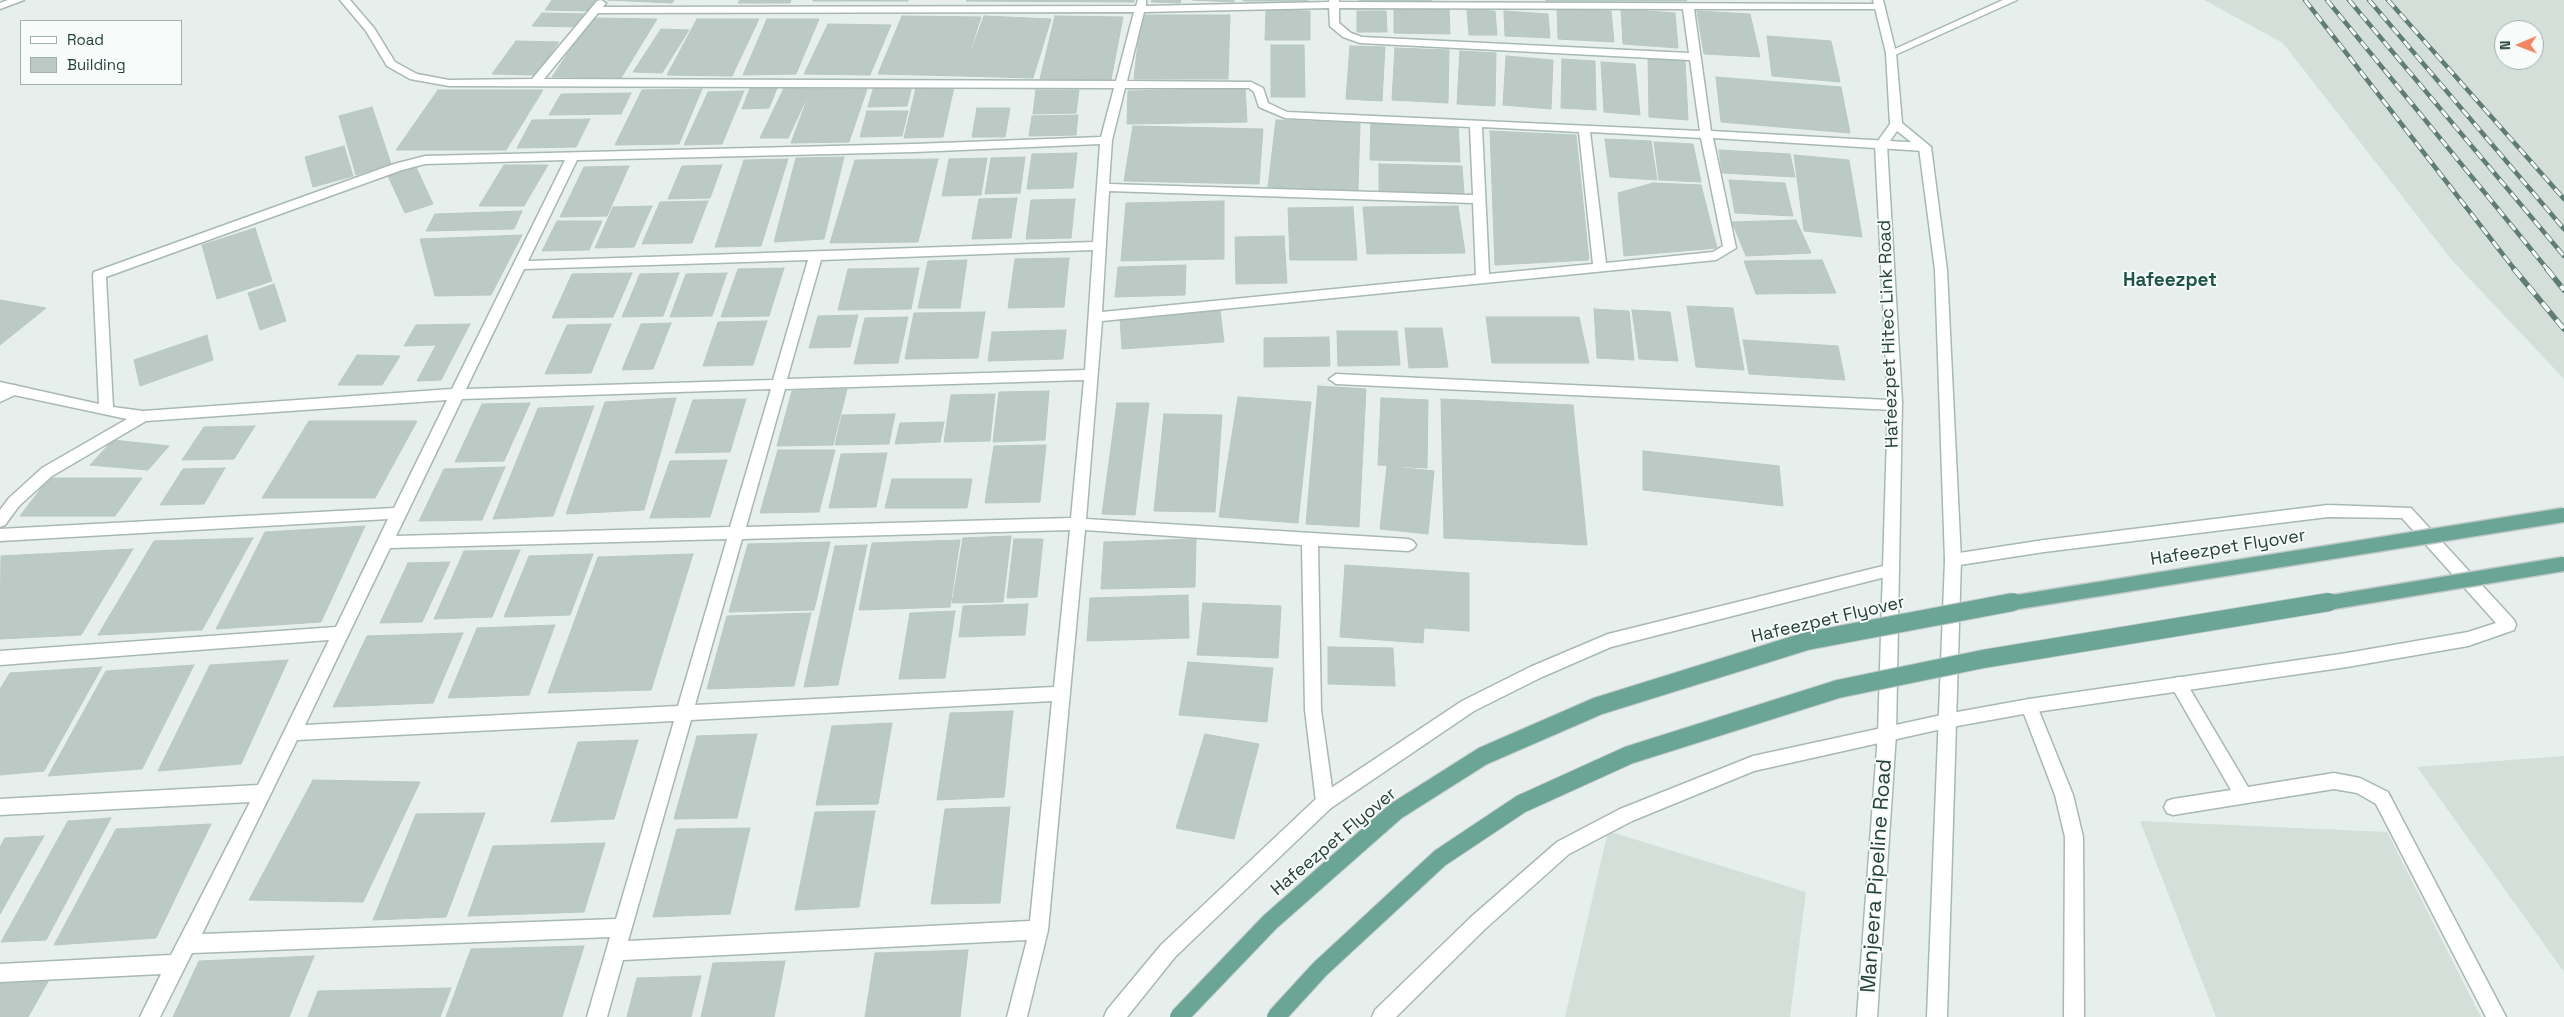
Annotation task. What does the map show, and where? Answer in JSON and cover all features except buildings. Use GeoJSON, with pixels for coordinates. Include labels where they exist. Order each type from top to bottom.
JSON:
{"type":"FeatureCollection","features":[{"type":"Feature","properties":{"kind":"main road","name":"Hafeezpet Flyover"},"geometry":{"type":"LineString","coordinates":[[1179,1017],[1270,922],[1396,811],[1483,756],[1598,706],[1807,641],[1953,612],[2564,515]]}},
{"type":"Feature","properties":{"kind":"main road"},"geometry":{"type":"LineString","coordinates":[[1276,1017],[1320,969],[1440,858],[1521,804],[1630,755],[1838,689],[1916,673],[2002,656],[2564,564]]}},
{"type":"Feature","properties":{"kind":"street"},"geometry":{"type":"LineString","coordinates":[[0,6],[19,0]]}},
{"type":"Feature","properties":{"kind":"street"},"geometry":{"type":"LineString","coordinates":[[345,0],[370,30],[391,64],[414,77],[449,83],[748,82],[1120,86],[1251,85],[1259,90],[1263,105],[1285,115],[1584,128],[1925,147]]}},
{"type":"Feature","properties":{"kind":"street"},"geometry":{"type":"LineString","coordinates":[[535,83],[603,0]]}},
{"type":"Feature","properties":{"kind":"street"},"geometry":{"type":"LineString","coordinates":[[800,10],[805,0]]}},
{"type":"Feature","properties":{"kind":"street"},"geometry":{"type":"LineString","coordinates":[[1891,53],[2012,0]]}},
{"type":"Feature","properties":{"kind":"street"},"geometry":{"type":"LineString","coordinates":[[595,10],[800,10],[1334,2],[1688,6],[1702,3],[1879,4],[1891,53],[1896,124],[1881,145]]}},
{"type":"Feature","properties":{"kind":"street"},"geometry":{"type":"LineString","coordinates":[[1334,2],[1334,24],[1347,35],[1360,40],[1695,57]]}},
{"type":"Feature","properties":{"kind":"street"},"geometry":{"type":"LineString","coordinates":[[1017,1017],[1040,930],[1092,375],[1106,140],[1141,4]]}},
{"type":"Feature","properties":{"kind":"street"},"geometry":{"type":"LineString","coordinates":[[1095,316],[1716,256],[1730,248],[1706,135],[1688,6]]}},
{"type":"Feature","properties":{"kind":"street"},"geometry":{"type":"LineString","coordinates":[[1476,123],[1483,278]]}},
{"type":"Feature","properties":{"kind":"street"},"geometry":{"type":"LineString","coordinates":[[1896,124],[1925,147],[1942,270],[1953,560],[1937,1017]]}},
{"type":"Feature","properties":{"kind":"street"},"geometry":{"type":"LineString","coordinates":[[1584,128],[1600,267]]}},
{"type":"Feature","properties":{"kind":"street"},"geometry":{"type":"LineString","coordinates":[[106,411],[99,275],[398,167],[426,160],[914,148],[1106,140]]}},
{"type":"Feature","properties":{"kind":"street","name":"Hafeezpet Hitec Link Road"},"geometry":{"type":"LineString","coordinates":[[1881,145],[1895,402],[1887,734]]}},
{"type":"Feature","properties":{"kind":"street"},"geometry":{"type":"LineString","coordinates":[[150,1017],[263,793],[572,157]]}},
{"type":"Feature","properties":{"kind":"street"},"geometry":{"type":"LineString","coordinates":[[1103,187],[1480,199]]}},
{"type":"Feature","properties":{"kind":"street"},"geometry":{"type":"LineString","coordinates":[[521,265],[1100,246]]}},
{"type":"Feature","properties":{"kind":"street"},"geometry":{"type":"LineString","coordinates":[[597,1017],[683,712],[816,256]]}},
{"type":"Feature","properties":{"kind":"street"},"geometry":{"type":"LineString","coordinates":[[0,397],[7,388],[106,411],[143,416],[457,394],[1092,375]]}},
{"type":"Feature","properties":{"kind":"street"},"geometry":{"type":"LineString","coordinates":[[1336,379],[1894,405],[1895,402]]}},
{"type":"Feature","properties":{"kind":"street"},"geometry":{"type":"LineString","coordinates":[[0,521],[14,502],[48,472],[143,416]]}},
{"type":"Feature","properties":{"kind":"street"},"geometry":{"type":"LineString","coordinates":[[1382,1017],[1478,923],[1563,848],[1626,815],[1753,764],[1946,721],[2029,706],[2347,660],[2468,639],[2508,625],[2406,512],[2328,511],[2044,546],[1953,560]]}},
{"type":"Feature","properties":{"kind":"street"},"geometry":{"type":"LineString","coordinates":[[0,536],[400,513]]}},
{"type":"Feature","properties":{"kind":"street"},"geometry":{"type":"LineString","coordinates":[[386,542],[1077,524],[1408,545]]}},
{"type":"Feature","properties":{"kind":"street"},"geometry":{"type":"LineString","coordinates":[[1310,540],[1313,710],[1326,802]]}},
{"type":"Feature","properties":{"kind":"street"},"geometry":{"type":"LineString","coordinates":[[1114,1017],[1168,951],[1326,802],[1468,706],[1536,672],[1608,641],[1891,570]]}},
{"type":"Feature","properties":{"kind":"street"},"geometry":{"type":"LineString","coordinates":[[0,658],[340,633]]}},
{"type":"Feature","properties":{"kind":"street"},"geometry":{"type":"LineString","coordinates":[[2178,684],[2244,795]]}},
{"type":"Feature","properties":{"kind":"street"},"geometry":{"type":"LineString","coordinates":[[292,733],[1062,694]]}},
{"type":"Feature","properties":{"kind":"street"},"geometry":{"type":"LineString","coordinates":[[2029,706],[2064,796],[2074,837],[2074,1017]]}},
{"type":"Feature","properties":{"kind":"street","name":"Manjeera Pipeline Road"},"geometry":{"type":"LineString","coordinates":[[1867,1017],[1887,734]]}},
{"type":"Feature","properties":{"kind":"street"},"geometry":{"type":"LineString","coordinates":[[2173,807],[2334,780],[2360,786],[2382,798],[2496,1017]]}},
{"type":"Feature","properties":{"kind":"street"},"geometry":{"type":"LineString","coordinates":[[0,807],[263,793]]}},
{"type":"Feature","properties":{"kind":"street"},"geometry":{"type":"LineString","coordinates":[[186,944],[623,928]]}},
{"type":"Feature","properties":{"kind":"street"},"geometry":{"type":"LineString","coordinates":[[616,951],[1040,930]]}},
{"type":"Feature","properties":{"kind":"street"},"geometry":{"type":"LineString","coordinates":[[0,973],[176,964]]}},
{"type":"Feature","properties":{"kind":"shaded area"},"geometry":{"type":"Polygon","coordinates":[[[2204,0],[2564,0],[2564,379],[2451,259],[2283,43],[2204,0]]]}},
{"type":"Feature","properties":{"kind":"shaded area"},"geometry":{"type":"Polygon","coordinates":[[[2564,756],[2564,972],[2417,767],[2564,756]]]}},
{"type":"Feature","properties":{"kind":"shaded area"},"geometry":{"type":"Polygon","coordinates":[[[2140,821],[2387,832],[2481,1017],[2216,1017],[2140,821]]]}},
{"type":"Feature","properties":{"kind":"shaded area"},"geometry":{"type":"Polygon","coordinates":[[[1608,831],[1806,892],[1790,1017],[1565,1017],[1608,831]]]}},
{"type":"Feature","properties":{"kind":"railway"},"geometry":{"type":"LineString","coordinates":[[2305,0],[2515,270]]}},
{"type":"Feature","properties":{"kind":"railway"},"geometry":{"type":"LineString","coordinates":[[2327,0],[2548,270]]}},
{"type":"Feature","properties":{"kind":"railway"},"geometry":{"type":"LineString","coordinates":[[2349,0],[2564,256]]}},
{"type":"Feature","properties":{"kind":"railway"},"geometry":{"type":"LineString","coordinates":[[2369,0],[2564,229]]}},
{"type":"Feature","properties":{"kind":"railway"},"geometry":{"type":"LineString","coordinates":[[2388,0],[2564,199]]}},
{"type":"Feature","properties":{"kind":"railway"},"geometry":{"type":"LineString","coordinates":[[2514,269],[2564,329]]}},
{"type":"Feature","properties":{"kind":"railway"},"geometry":{"type":"LineString","coordinates":[[2547,269],[2564,290]]}},
{"type":"Feature","properties":{"kind":"district","name":"Hafeezpet"},"geometry":{"type":"Point","coordinates":[2170,281]}}]}
